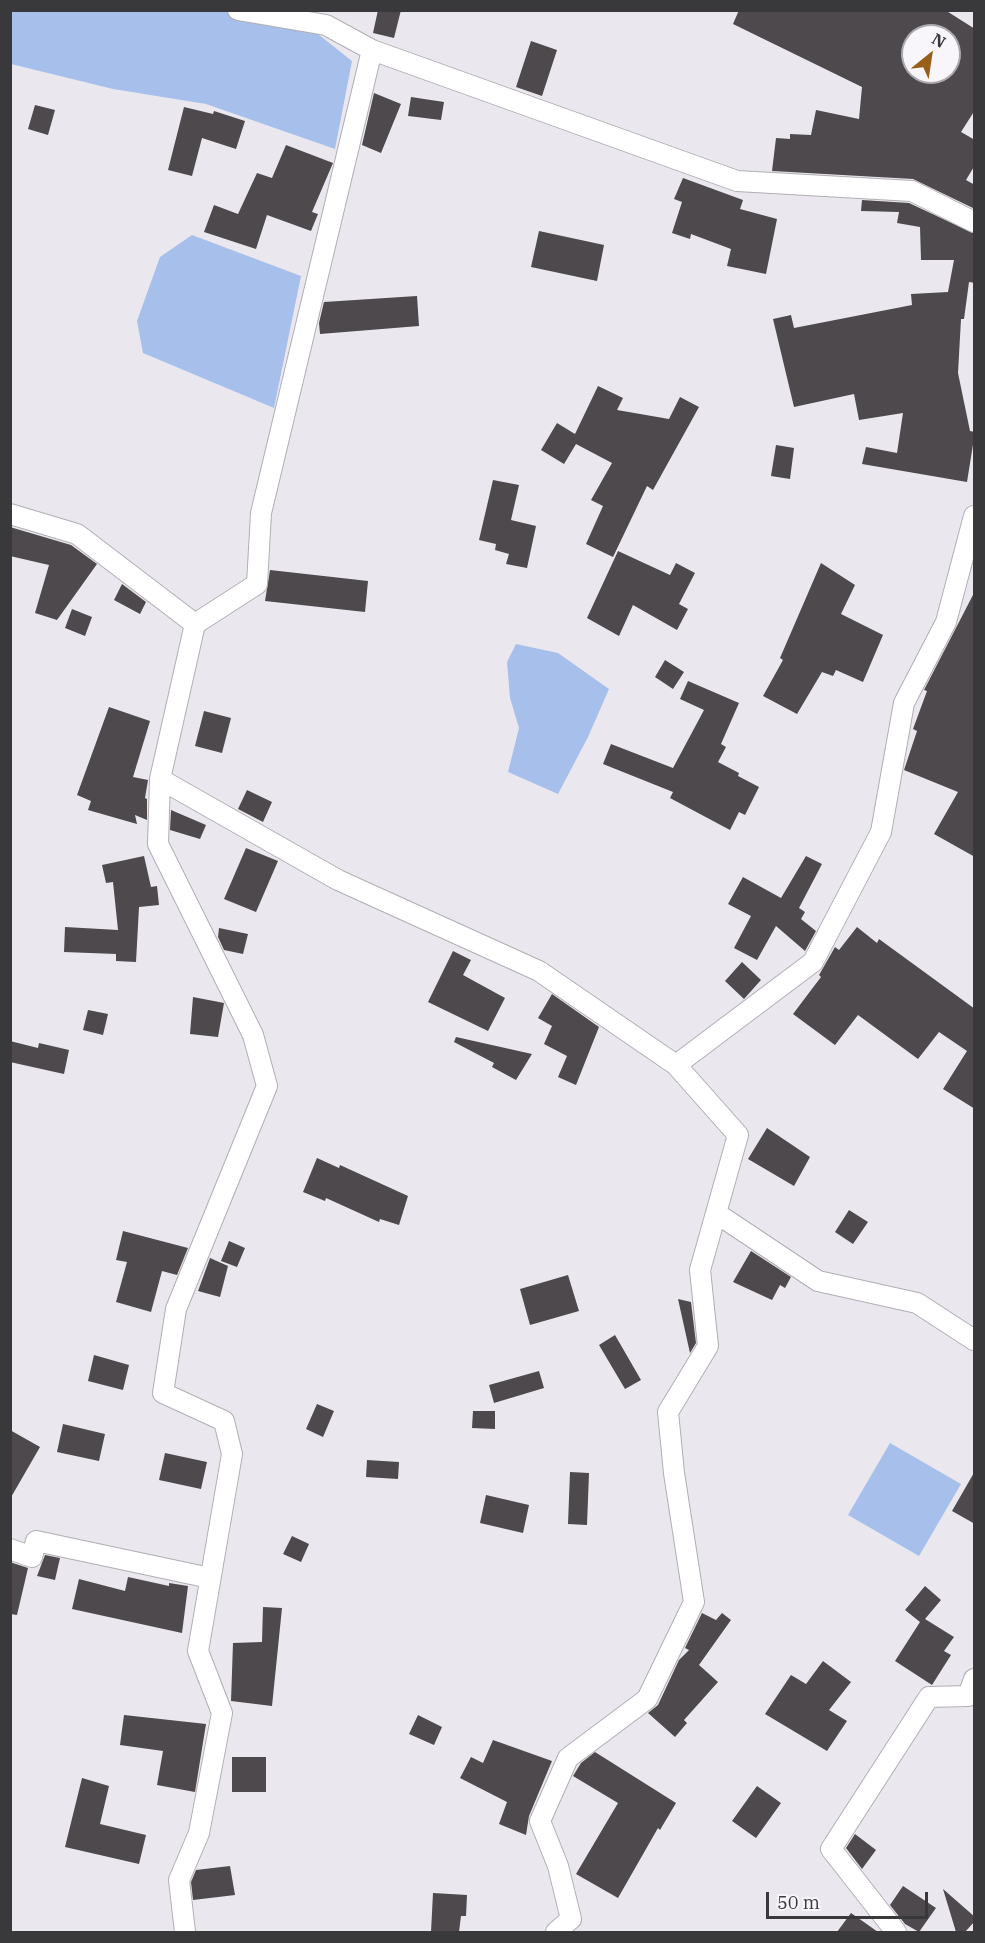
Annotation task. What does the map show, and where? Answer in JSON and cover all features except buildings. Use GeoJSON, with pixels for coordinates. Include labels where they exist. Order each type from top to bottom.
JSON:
{"type":"FeatureCollection","features":[{"type":"Feature","properties":{"kind":"street"},"geometry":{"type":"LineString","coordinates":[[238,10],[327,18],[372,50],[737,181],[912,190],[975,222]]}},
{"type":"Feature","properties":{"kind":"street"},"geometry":{"type":"LineString","coordinates":[[185,1932],[179,1880],[199,1833],[222,1713],[198,1651],[232,1454],[225,1421],[163,1393],[176,1309],[267,1086],[253,1035],[158,844],[160,779],[195,624],[257,584],[261,513],[372,50]]}},
{"type":"Feature","properties":{"kind":"street"},"geometry":{"type":"LineString","coordinates":[[10,514],[77,534],[195,624]]}},
{"type":"Feature","properties":{"kind":"street"},"geometry":{"type":"LineString","coordinates":[[676,1065],[813,962],[881,832],[904,703],[946,622],[975,516]]}},
{"type":"Feature","properties":{"kind":"street"},"geometry":{"type":"LineString","coordinates":[[160,779],[338,880],[538,971],[676,1065],[738,1135],[700,1270],[708,1346],[668,1412],[674,1473],[694,1602],[648,1699],[568,1758],[540,1821],[558,1866],[571,1919],[556,1932]]}},
{"type":"Feature","properties":{"kind":"street"},"geometry":{"type":"LineString","coordinates":[[717,1213],[818,1281],[917,1304],[975,1340]]}},
{"type":"Feature","properties":{"kind":"street"},"geometry":{"type":"LineString","coordinates":[[10,1550],[32,1557],[36,1541],[210,1578]]}},
{"type":"Feature","properties":{"kind":"street"},"geometry":{"type":"LineString","coordinates":[[896,1932],[831,1849],[929,1697],[968,1696],[975,1679]]}},
{"type":"Feature","properties":{"kind":"water"},"geometry":{"type":"Polygon","coordinates":[[[11,10],[215,10],[304,23],[352,61],[335,149],[206,104],[113,89],[11,64],[11,10]]]}},
{"type":"Feature","properties":{"kind":"water"},"geometry":{"type":"Polygon","coordinates":[[[192,235],[301,276],[274,408],[143,353],[137,321],[160,257],[192,235]]]}},
{"type":"Feature","properties":{"kind":"water"},"geometry":{"type":"Polygon","coordinates":[[[516,644],[558,653],[609,689],[588,737],[558,794],[508,772],[519,728],[510,698],[507,662],[516,644]]]}},
{"type":"Feature","properties":{"kind":"water"},"geometry":{"type":"Polygon","coordinates":[[[890,1443],[961,1484],[919,1556],[848,1515],[890,1443]]]}}]}
